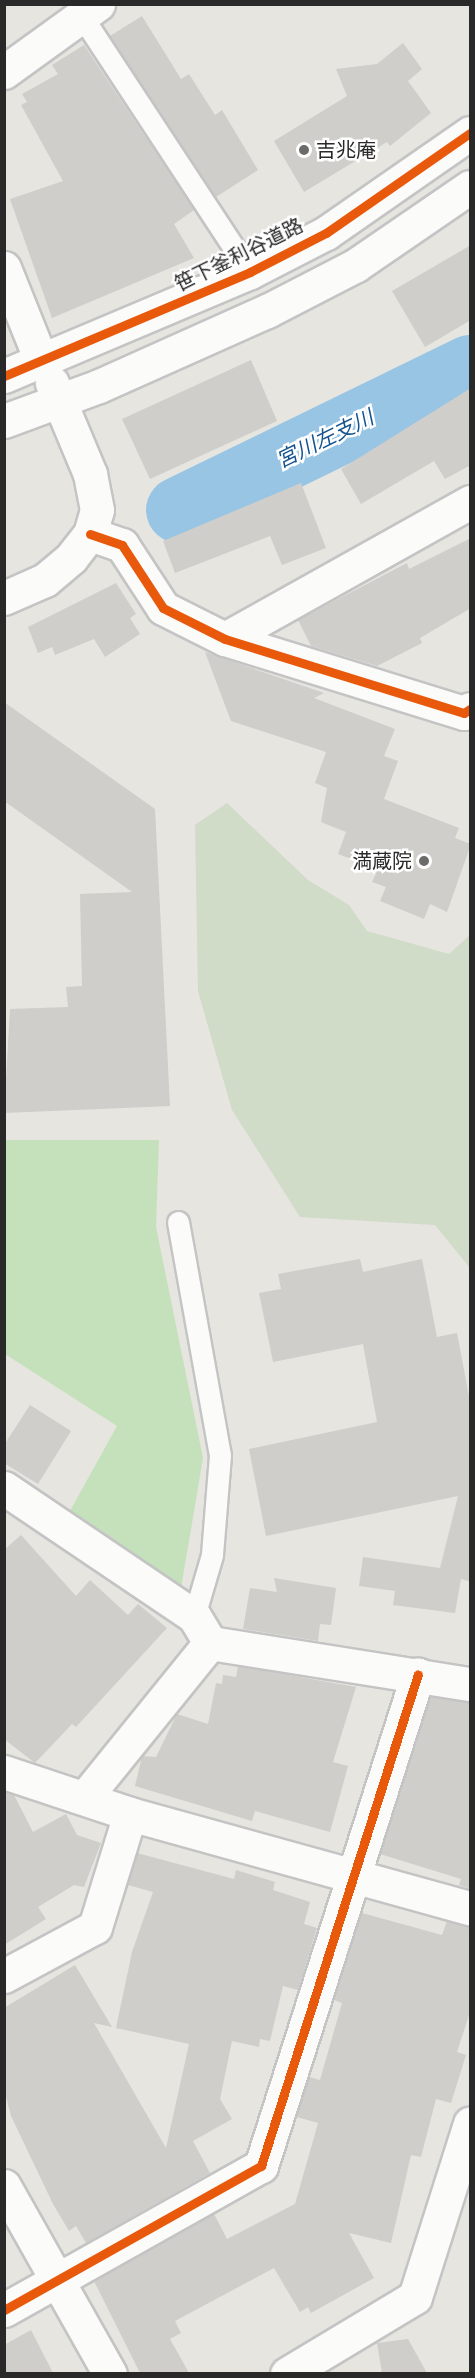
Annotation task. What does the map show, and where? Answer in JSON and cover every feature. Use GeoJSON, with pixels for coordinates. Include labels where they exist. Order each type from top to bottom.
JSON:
{"type":"FeatureCollection","features":[{"type":"Feature","properties":{"kind":"street"},"geometry":{"type":"LineString","coordinates":[[4,72],[89,10]]}},
{"type":"Feature","properties":{"kind":"street","name":"笹下釜利谷道路"},"geometry":{"type":"LineString","coordinates":[[4,376],[42,363],[250,272],[326,232],[471,133]]}},
{"type":"Feature","properties":{"kind":"street"},"geometry":{"type":"LineString","coordinates":[[4,421],[60,402],[356,265],[471,187]]}},
{"type":"Feature","properties":{"kind":"street"},"geometry":{"type":"LineString","coordinates":[[4,268],[90,474],[97,510],[90,534],[45,580],[4,598]]}},
{"type":"Feature","properties":{"kind":"street"},"geometry":{"type":"LineString","coordinates":[[225,639],[471,502]]}},
{"type":"Feature","properties":{"kind":"street"},"geometry":{"type":"LineString","coordinates":[[90,534],[122,545],[163,608],[225,639],[468,712]]}},
{"type":"Feature","properties":{"kind":"street"},"geometry":{"type":"LineString","coordinates":[[4,1488],[202,1629],[471,1684]]}},
{"type":"Feature","properties":{"kind":"street"},"geometry":{"type":"LineString","coordinates":[[86,1797],[202,1629]]}},
{"type":"Feature","properties":{"kind":"street"},"geometry":{"type":"LineString","coordinates":[[4,2310],[57,2284],[261,2166],[353,1871],[418,1674]]}},
{"type":"Feature","properties":{"kind":"street"},"geometry":{"type":"LineString","coordinates":[[4,1773],[86,1797],[130,1814],[353,1871],[471,1908]]}},
{"type":"Feature","properties":{"kind":"street"},"geometry":{"type":"LineString","coordinates":[[4,1976],[95,1927],[130,1814]]}},
{"type":"Feature","properties":{"kind":"street"},"geometry":{"type":"LineString","coordinates":[[287,2373],[333,2362],[415,2297],[471,2124]]}},
{"type":"Feature","properties":{"kind":"street"},"geometry":{"type":"LineString","coordinates":[[4,2186],[57,2284],[110,2373]]}},
{"type":"Feature","properties":{"kind":"lane"},"geometry":{"type":"LineString","coordinates":[[89,10],[250,272]]}},
{"type":"Feature","properties":{"kind":"lane"},"geometry":{"type":"LineString","coordinates":[[178,1222],[220,1455],[212,1556],[202,1629]]}},
{"type":"Feature","properties":{"kind":"green space"},"geometry":{"type":"Polygon","coordinates":[[[227,803],[308,880],[349,905],[367,931],[449,954],[470,935],[470,1268],[435,1225],[300,1217],[232,1110],[198,991],[195,825],[227,803]]]}},
{"type":"Feature","properties":{"kind":"green space"},"geometry":{"type":"Polygon","coordinates":[[[4,1140],[159,1140],[156,1227],[203,1458],[181,1588],[65,1520],[117,1426],[5,1354],[4,1140]]]}},
{"type":"Feature","properties":{"kind":"building"},"geometry":{"type":"Polygon","coordinates":[[[142,16],[181,79],[189,74],[215,115],[222,110],[258,170],[216,197],[110,36],[142,16]]]}},
{"type":"Feature","properties":{"kind":"building"},"geometry":{"type":"Polygon","coordinates":[[[403,43],[422,69],[408,81],[431,113],[390,146],[387,142],[304,192],[274,141],[347,96],[336,69],[377,64],[403,43]]]}},
{"type":"Feature","properties":{"kind":"building"},"geometry":{"type":"Polygon","coordinates":[[[84,45],[194,210],[174,224],[194,258],[52,318],[10,199],[63,181],[21,105],[27,102],[22,94],[58,74],[52,65],[84,45]]]}},
{"type":"Feature","properties":{"kind":"building"},"geometry":{"type":"Polygon","coordinates":[[[471,245],[471,320],[425,347],[392,291],[471,245]]]}},
{"type":"Feature","properties":{"kind":"building"},"geometry":{"type":"Polygon","coordinates":[[[251,360],[277,421],[150,479],[122,419],[251,360]]]}},
{"type":"Feature","properties":{"kind":"building"},"geometry":{"type":"Polygon","coordinates":[[[471,388],[471,465],[445,479],[434,461],[361,504],[341,469],[471,388]]]}},
{"type":"Feature","properties":{"kind":"building"},"geometry":{"type":"Polygon","coordinates":[[[301,483],[326,548],[282,565],[270,536],[175,573],[163,541],[301,483]]]}},
{"type":"Feature","properties":{"kind":"building"},"geometry":{"type":"Polygon","coordinates":[[[471,538],[471,608],[420,638],[422,643],[377,666],[311,646],[298,620],[407,563],[409,569],[471,538]]]}},
{"type":"Feature","properties":{"kind":"building"},"geometry":{"type":"Polygon","coordinates":[[[116,583],[136,614],[130,618],[140,634],[105,657],[94,639],[55,655],[52,647],[38,653],[28,627],[116,583]]]}},
{"type":"Feature","properties":{"kind":"building"},"geometry":{"type":"Polygon","coordinates":[[[205,652],[324,693],[314,698],[395,729],[384,756],[398,761],[384,799],[459,828],[455,838],[471,844],[447,912],[430,904],[424,919],[380,901],[386,887],[372,882],[378,869],[338,854],[346,832],[321,822],[327,788],[315,783],[326,752],[231,721],[205,652]]]}},
{"type":"Feature","properties":{"kind":"building"},"geometry":{"type":"Polygon","coordinates":[[[4,702],[155,809],[170,1106],[4,1113],[10,1009],[68,1007],[66,987],[82,986],[80,894],[132,892],[4,801],[4,702]]]}},
{"type":"Feature","properties":{"kind":"building"},"geometry":{"type":"Polygon","coordinates":[[[360,1259],[363,1272],[422,1259],[437,1337],[457,1333],[471,1407],[471,1582],[461,1579],[455,1613],[393,1605],[395,1591],[359,1586],[363,1557],[440,1568],[458,1496],[266,1536],[249,1449],[377,1422],[363,1344],[273,1362],[259,1293],[281,1289],[278,1274],[360,1259]]]}},
{"type":"Feature","properties":{"kind":"building"},"geometry":{"type":"Polygon","coordinates":[[[30,1405],[71,1431],[38,1484],[4,1463],[4,1445],[30,1405]]]}},
{"type":"Feature","properties":{"kind":"building"},"geometry":{"type":"Polygon","coordinates":[[[21,1535],[76,1596],[90,1580],[128,1615],[138,1604],[167,1628],[76,1727],[72,1724],[35,1763],[4,1739],[4,1550],[21,1535]]]}},
{"type":"Feature","properties":{"kind":"building"},"geometry":{"type":"Polygon","coordinates":[[[274,1578],[336,1588],[331,1625],[320,1624],[318,1641],[243,1629],[250,1588],[277,1592],[274,1578]]]}},
{"type":"Feature","properties":{"kind":"building"},"geometry":{"type":"Polygon","coordinates":[[[238,1666],[356,1687],[333,1762],[348,1766],[330,1832],[255,1811],[252,1821],[135,1786],[142,1756],[156,1757],[177,1714],[208,1724],[216,1683],[222,1684],[223,1675],[236,1677],[238,1666]]]}},
{"type":"Feature","properties":{"kind":"building"},"geometry":{"type":"Polygon","coordinates":[[[430,1697],[471,1702],[471,1889],[459,1885],[461,1879],[380,1854],[430,1697]]]}},
{"type":"Feature","properties":{"kind":"building"},"geometry":{"type":"Polygon","coordinates":[[[4,1792],[14,1795],[33,1832],[66,1814],[77,1835],[101,1843],[84,1887],[74,1885],[38,1907],[46,1919],[4,1945],[4,1792]]]}},
{"type":"Feature","properties":{"kind":"building"},"geometry":{"type":"Polygon","coordinates":[[[137,1853],[234,1879],[236,1870],[275,1882],[273,1890],[310,1902],[304,1924],[317,1928],[298,1990],[283,1986],[270,2041],[260,2039],[259,2047],[232,2041],[220,2099],[232,2119],[193,2141],[210,2173],[86,2243],[76,2226],[69,2231],[53,2204],[11,2116],[4,2089],[4,2008],[75,1965],[112,2027],[94,2023],[166,2148],[189,2044],[116,2028],[132,1952],[153,1892],[128,1885],[137,1853]]]}},
{"type":"Feature","properties":{"kind":"building"},"geometry":{"type":"Polygon","coordinates":[[[362,1913],[442,1935],[447,1921],[471,1926],[471,2009],[457,2052],[466,2055],[451,2103],[436,2099],[421,2157],[411,2155],[391,2243],[349,2233],[374,2278],[311,2313],[308,2307],[300,2312],[274,2268],[175,2321],[181,2333],[170,2339],[189,2373],[140,2373],[94,2281],[214,2214],[227,2239],[295,2204],[318,2123],[297,2117],[309,2077],[320,2080],[342,2003],[334,2000],[362,1913]]]}},
{"type":"Feature","properties":{"kind":"building"},"geometry":{"type":"Polygon","coordinates":[[[31,2330],[53,2373],[4,2373],[4,2345],[31,2330]]]}},
{"type":"Feature","properties":{"kind":"building"},"geometry":{"type":"Polygon","coordinates":[[[408,2339],[427,2373],[382,2373],[377,2343],[408,2339]]]}},
{"type":"Feature","properties":{"kind":"waterway","name":"宮川左支川"},"geometry":{"type":"LineString","coordinates":[[179,510],[470,368]]}},
{"type":"Feature","properties":{"kind":"cycle path"},"geometry":{"type":"LineString","coordinates":[[4,376],[250,272],[326,233],[470,133]]}},
{"type":"Feature","properties":{"kind":"cycle path"},"geometry":{"type":"LineString","coordinates":[[90,534],[122,545],[163,608],[225,639],[464,713],[470,709]]}},
{"type":"Feature","properties":{"kind":"cycle path"},"geometry":{"type":"LineString","coordinates":[[4,2310],[261,2166],[418,1674]]}},
{"type":"Feature","properties":{"kind":"place","name":"吉兆庵"},"geometry":{"type":"Point","coordinates":[304,150]}},
{"type":"Feature","properties":{"kind":"place","name":"満蔵院"},"geometry":{"type":"Point","coordinates":[424,861]}}]}
